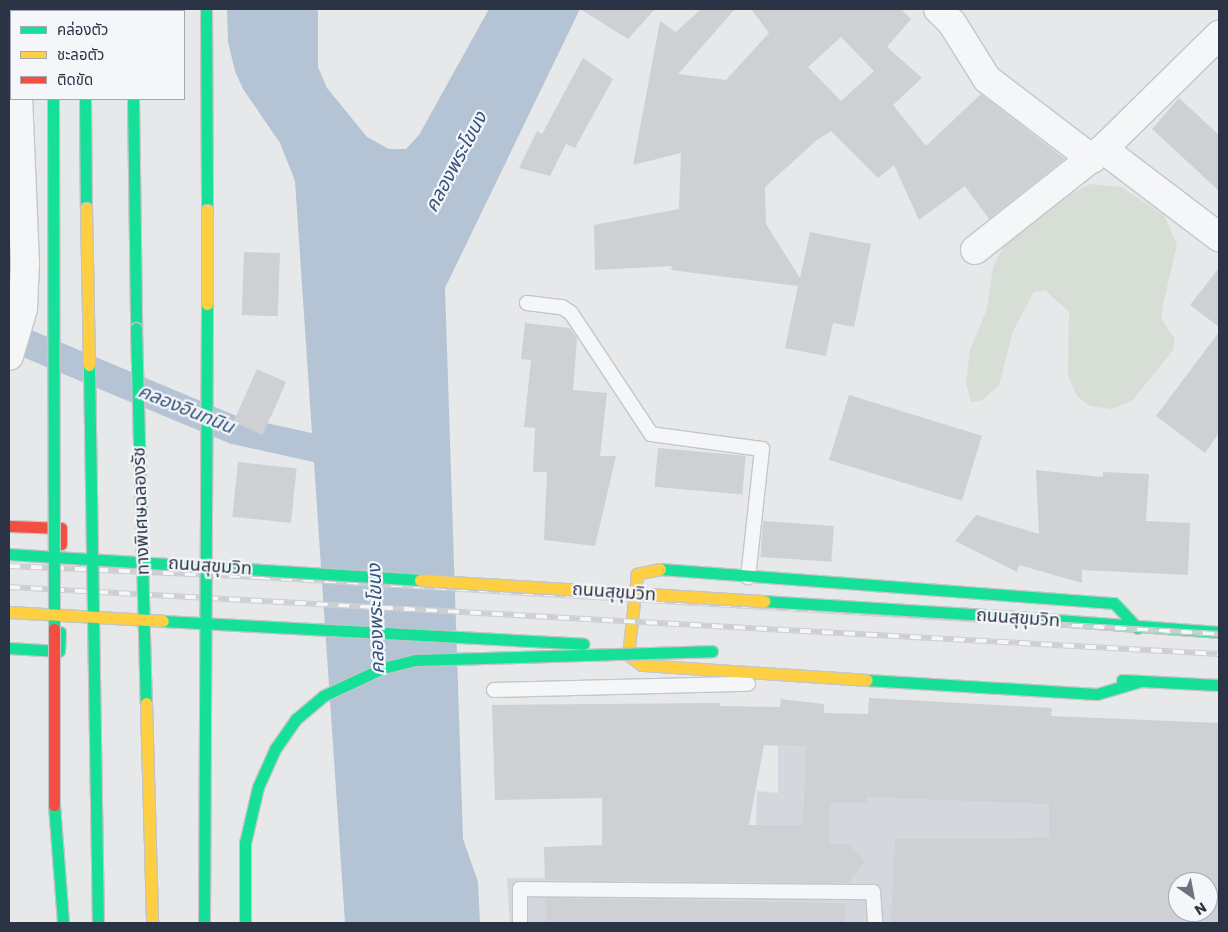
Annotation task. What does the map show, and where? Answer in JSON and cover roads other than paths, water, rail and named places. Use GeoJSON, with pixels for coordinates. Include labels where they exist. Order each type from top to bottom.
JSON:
{"type":"FeatureCollection","features":[{"type":"Feature","properties":{"kind":"main road"},"geometry":{"type":"LineString","coordinates":[[204,923],[206,9]]}},
{"type":"Feature","properties":{"kind":"main road"},"geometry":{"type":"LineString","coordinates":[[53,100],[54,809],[63,923]]}},
{"type":"Feature","properties":{"kind":"main road"},"geometry":{"type":"LineString","coordinates":[[85,100],[98,923]]}},
{"type":"Feature","properties":{"kind":"main road","name":"ทางพิเศษฉลองรัช"},"geometry":{"type":"LineString","coordinates":[[133,100],[152,923]]}},
{"type":"Feature","properties":{"kind":"main road"},"geometry":{"type":"LineString","coordinates":[[9,526],[61,528],[59,651],[9,648]]}},
{"type":"Feature","properties":{"kind":"main road","name":"ถนนสุขุมวิท"},"geometry":{"type":"LineString","coordinates":[[9,554],[1016,617],[1137,628],[1219,632]]}},
{"type":"Feature","properties":{"kind":"main road"},"geometry":{"type":"LineString","coordinates":[[1137,628],[1114,603],[748,577],[653,568],[637,574],[628,656],[642,665],[1097,694],[1141,681]]}},
{"type":"Feature","properties":{"kind":"main road"},"geometry":{"type":"LineString","coordinates":[[9,612],[717,652],[415,660],[383,668],[323,696],[296,719],[275,749],[258,787],[245,842],[245,923]]}},
{"type":"Feature","properties":{"kind":"main road"},"geometry":{"type":"LineString","coordinates":[[1102,678],[1219,685]]}},
{"type":"Feature","properties":{"kind":"street"},"geometry":{"type":"LineString","coordinates":[[938,9],[952,22],[987,79],[1219,237]]}},
{"type":"Feature","properties":{"kind":"street"},"geometry":{"type":"LineString","coordinates":[[975,250],[1097,154],[1219,36]]}},
{"type":"Feature","properties":{"kind":"street"},"geometry":{"type":"LineString","coordinates":[[9,356],[23,310],[17,259],[18,100]]}},
{"type":"Feature","properties":{"kind":"lane"},"geometry":{"type":"LineString","coordinates":[[527,303],[562,307],[571,313],[651,434],[762,449],[748,577]]}},
{"type":"Feature","properties":{"kind":"lane"},"geometry":{"type":"LineString","coordinates":[[494,690],[877,679]]}},
{"type":"Feature","properties":{"kind":"lane"},"geometry":{"type":"LineString","coordinates":[[520,923],[520,888],[873,892],[875,923]]}},
{"type":"Feature","properties":{"kind":"water","name":"คลองพระโขนง"},"geometry":{"type":"Polygon","coordinates":[[[227,9],[318,9],[318,67],[327,88],[367,137],[389,149],[406,149],[419,135],[489,9],[580,9],[445,288],[463,839],[478,882],[480,923],[345,923],[295,181],[280,143],[243,89],[235,71],[228,42],[227,9]]]}},
{"type":"Feature","properties":{"kind":"waterway","name":"คลองอินทนิน"},"geometry":{"type":"LineString","coordinates":[[9,336],[234,430],[350,456]]}},
{"type":"Feature","properties":{"kind":"railway"},"geometry":{"type":"LineString","coordinates":[[9,566],[259,577],[1219,634]]}},
{"type":"Feature","properties":{"kind":"railway"},"geometry":{"type":"LineString","coordinates":[[9,587],[1219,654]]}}]}
